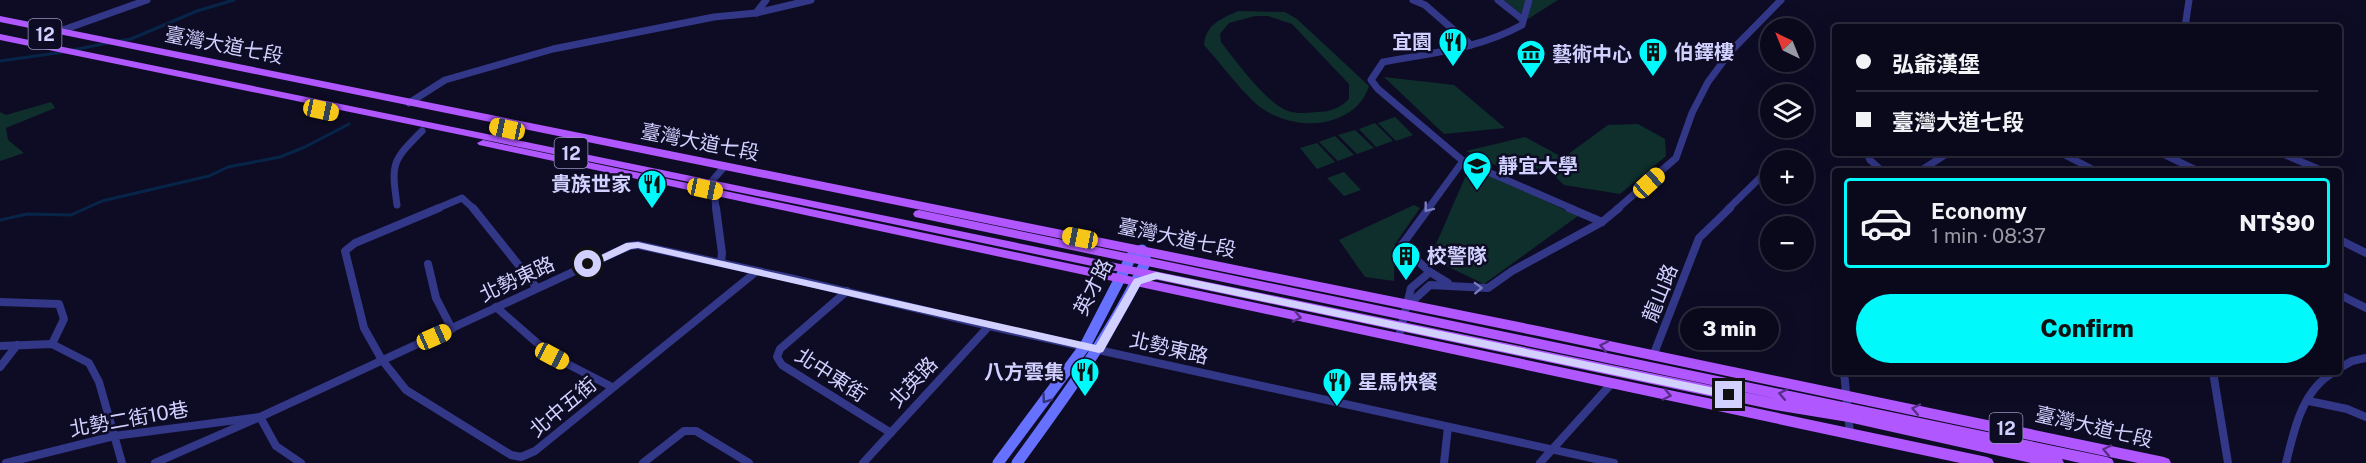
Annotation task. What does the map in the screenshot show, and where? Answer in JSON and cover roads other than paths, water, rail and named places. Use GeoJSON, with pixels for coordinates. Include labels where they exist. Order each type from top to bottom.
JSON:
{"type":"FeatureCollection","features":[{"type":"Feature","properties":{"kind":"main road","name":"臺灣大道七段"},"geometry":{"type":"LineString","coordinates":[[2,21],[409,102],[716,177]]}},
{"type":"Feature","properties":{"kind":"main road","name":"臺灣大道七段"},"geometry":{"type":"LineString","coordinates":[[2,21],[90,43],[1403,322],[1653,356],[2057,463]]}},
{"type":"Feature","properties":{"kind":"main road","name":"臺灣大道七段"},"geometry":{"type":"LineString","coordinates":[[0,37],[716,177],[1403,322],[2164,463]]}},
{"type":"Feature","properties":{"kind":"main road","name":"臺灣大道七段"},"geometry":{"type":"LineString","coordinates":[[0,41],[422,131],[716,177]]}},
{"type":"Feature","properties":{"kind":"main road","name":"臺灣大道七段"},"geometry":{"type":"LineString","coordinates":[[1140,267],[1403,322],[1612,383],[1987,463]]}},
{"type":"Feature","properties":{"kind":"main road","name":"臺灣大道七段"},"geometry":{"type":"LineString","coordinates":[[1848,406],[2108,463]]}},
{"type":"Feature","properties":{"kind":"street"},"geometry":{"type":"LineString","coordinates":[[60,31],[147,0]]}},
{"type":"Feature","properties":{"kind":"street"},"geometry":{"type":"LineString","coordinates":[[756,13],[766,0]]}},
{"type":"Feature","properties":{"kind":"street"},"geometry":{"type":"LineString","coordinates":[[409,102],[446,80],[553,49],[714,17],[756,13],[811,0]]}},
{"type":"Feature","properties":{"kind":"street"},"geometry":{"type":"LineString","coordinates":[[1413,0],[1425,5],[1471,45]]}},
{"type":"Feature","properties":{"kind":"street"},"geometry":{"type":"LineString","coordinates":[[1498,0],[1522,19]]}},
{"type":"Feature","properties":{"kind":"street"},"geometry":{"type":"LineString","coordinates":[[1529,0],[1522,25],[1510,33],[1471,45],[1383,62],[1371,80],[1386,97],[1463,161],[1602,222]]}},
{"type":"Feature","properties":{"kind":"street"},"geometry":{"type":"LineString","coordinates":[[1403,322],[1430,285],[1472,289],[1488,288],[1512,271],[1602,222],[1676,158],[1692,113],[1708,82],[1731,51],[1781,0]]}},
{"type":"Feature","properties":{"kind":"street"},"geometry":{"type":"LineString","coordinates":[[2185,24],[2189,0]]}},
{"type":"Feature","properties":{"kind":"street"},"geometry":{"type":"LineString","coordinates":[[397,205],[393,160],[422,131]]}},
{"type":"Feature","properties":{"kind":"street"},"geometry":{"type":"LineString","coordinates":[[1870,156],[1880,168]]}},
{"type":"Feature","properties":{"kind":"street"},"geometry":{"type":"LineString","coordinates":[[1925,168],[1943,156]]}},
{"type":"Feature","properties":{"kind":"street"},"geometry":{"type":"LineString","coordinates":[[2067,156],[2090,168]]}},
{"type":"Feature","properties":{"kind":"street"},"geometry":{"type":"LineString","coordinates":[[2167,156],[2192,168]]}},
{"type":"Feature","properties":{"kind":"street"},"geometry":{"type":"LineString","coordinates":[[2288,156],[2316,168]]}},
{"type":"Feature","properties":{"kind":"street"},"geometry":{"type":"LineString","coordinates":[[1452,286],[1430,272],[1401,246],[1463,161]]}},
{"type":"Feature","properties":{"kind":"street"},"geometry":{"type":"LineString","coordinates":[[716,177],[721,262]]}},
{"type":"Feature","properties":{"kind":"street","name":"龍山路"},"geometry":{"type":"LineString","coordinates":[[1653,356],[1699,238],[1760,178]]}},
{"type":"Feature","properties":{"kind":"street","name":"北中五街"},"geometry":{"type":"LineString","coordinates":[[537,288],[468,201],[462,198],[355,243],[345,251],[364,328],[382,360],[406,390],[511,455],[521,457],[535,452],[612,387],[758,271]]}},
{"type":"Feature","properties":{"kind":"street"},"geometry":{"type":"LineString","coordinates":[[2342,241],[2366,253]]}},
{"type":"Feature","properties":{"kind":"street","name":"北勢東路"},"geometry":{"type":"LineString","coordinates":[[155,463],[260,417],[629,246],[638,245],[847,291],[989,326],[1614,463]]}},
{"type":"Feature","properties":{"kind":"street"},"geometry":{"type":"LineString","coordinates":[[428,264],[436,298],[452,329]]}},
{"type":"Feature","properties":{"kind":"street","name":"英才路"},"geometry":{"type":"LineString","coordinates":[[998,463],[1085,346],[1140,267]]}},
{"type":"Feature","properties":{"kind":"street","name":"英才路"},"geometry":{"type":"LineString","coordinates":[[1017,463],[1099,349],[1140,267]]}},
{"type":"Feature","properties":{"kind":"street"},"geometry":{"type":"LineString","coordinates":[[1403,322],[1411,288],[1430,272]]}},
{"type":"Feature","properties":{"kind":"street","name":"北中東街"},"geometry":{"type":"LineString","coordinates":[[847,291],[780,349],[777,357],[782,365],[891,433]]}},
{"type":"Feature","properties":{"kind":"street"},"geometry":{"type":"LineString","coordinates":[[2342,296],[2366,308]]}},
{"type":"Feature","properties":{"kind":"street"},"geometry":{"type":"LineString","coordinates":[[0,302],[59,304],[64,310],[65,318],[52,344]]}},
{"type":"Feature","properties":{"kind":"street"},"geometry":{"type":"LineString","coordinates":[[496,307],[552,356],[612,387]]}},
{"type":"Feature","properties":{"kind":"street","name":"北英路"},"geometry":{"type":"LineString","coordinates":[[863,463],[989,326]]}},
{"type":"Feature","properties":{"kind":"street"},"geometry":{"type":"LineString","coordinates":[[0,346],[52,344],[89,363],[99,382],[122,463]]}},
{"type":"Feature","properties":{"kind":"street"},"geometry":{"type":"LineString","coordinates":[[0,367],[17,345]]}},
{"type":"Feature","properties":{"kind":"street"},"geometry":{"type":"LineString","coordinates":[[2342,367],[2352,361],[2366,358]]}},
{"type":"Feature","properties":{"kind":"street"},"geometry":{"type":"LineString","coordinates":[[1844,375],[1850,433]]}},
{"type":"Feature","properties":{"kind":"street"},"geometry":{"type":"LineString","coordinates":[[2213,375],[2228,463]]}},
{"type":"Feature","properties":{"kind":"street"},"geometry":{"type":"LineString","coordinates":[[2286,463],[2292,436],[2308,401],[2318,382],[2329,375]]}},
{"type":"Feature","properties":{"kind":"street"},"geometry":{"type":"LineString","coordinates":[[1540,463],[1612,383]]}},
{"type":"Feature","properties":{"kind":"street"},"geometry":{"type":"LineString","coordinates":[[2308,401],[2347,409],[2366,417]]}},
{"type":"Feature","properties":{"kind":"street"},"geometry":{"type":"LineString","coordinates":[[260,417],[276,446],[301,463]]}},
{"type":"Feature","properties":{"kind":"street","name":"北勢二街10巷"},"geometry":{"type":"LineString","coordinates":[[6,463],[114,436],[260,417]]}},
{"type":"Feature","properties":{"kind":"street"},"geometry":{"type":"LineString","coordinates":[[1444,463],[1449,427]]}},
{"type":"Feature","properties":{"kind":"street"},"geometry":{"type":"LineString","coordinates":[[643,463],[684,431],[696,431],[749,463]]}},
{"type":"Feature","properties":{"kind":"waterway"},"geometry":{"type":"LineString","coordinates":[[118,41],[131,39],[197,11],[234,0]]}},
{"type":"Feature","properties":{"kind":"waterway"},"geometry":{"type":"LineString","coordinates":[[73,50],[108,43]]}},
{"type":"Feature","properties":{"kind":"waterway"},"geometry":{"type":"LineString","coordinates":[[0,61],[64,52]]}},
{"type":"Feature","properties":{"kind":"waterway"},"geometry":{"type":"LineString","coordinates":[[0,220],[27,214],[71,215],[102,201],[209,176],[228,167],[280,157],[349,124]]}},
{"type":"Feature","properties":{"kind":"place","name":"宜園"},"geometry":{"type":"Point","coordinates":[1453,68]}},
{"type":"Feature","properties":{"kind":"place","name":"伯鐸樓"},"geometry":{"type":"Point","coordinates":[1653,78]}},
{"type":"Feature","properties":{"kind":"place","name":"藝術中心"},"geometry":{"type":"Point","coordinates":[1531,80]}},
{"type":"Feature","properties":{"kind":"place","name":"靜宜大學"},"geometry":{"type":"Point","coordinates":[1477,192]}},
{"type":"Feature","properties":{"kind":"place","name":"貴族世家"},"geometry":{"type":"Point","coordinates":[652,210]}},
{"type":"Feature","properties":{"kind":"place","name":"校警隊"},"geometry":{"type":"Point","coordinates":[1406,282]}},
{"type":"Feature","properties":{"kind":"place","name":"八方雲集"},"geometry":{"type":"Point","coordinates":[1085,398]}},
{"type":"Feature","properties":{"kind":"place","name":"星馬快餐"},"geometry":{"type":"Point","coordinates":[1337,408]}}]}
